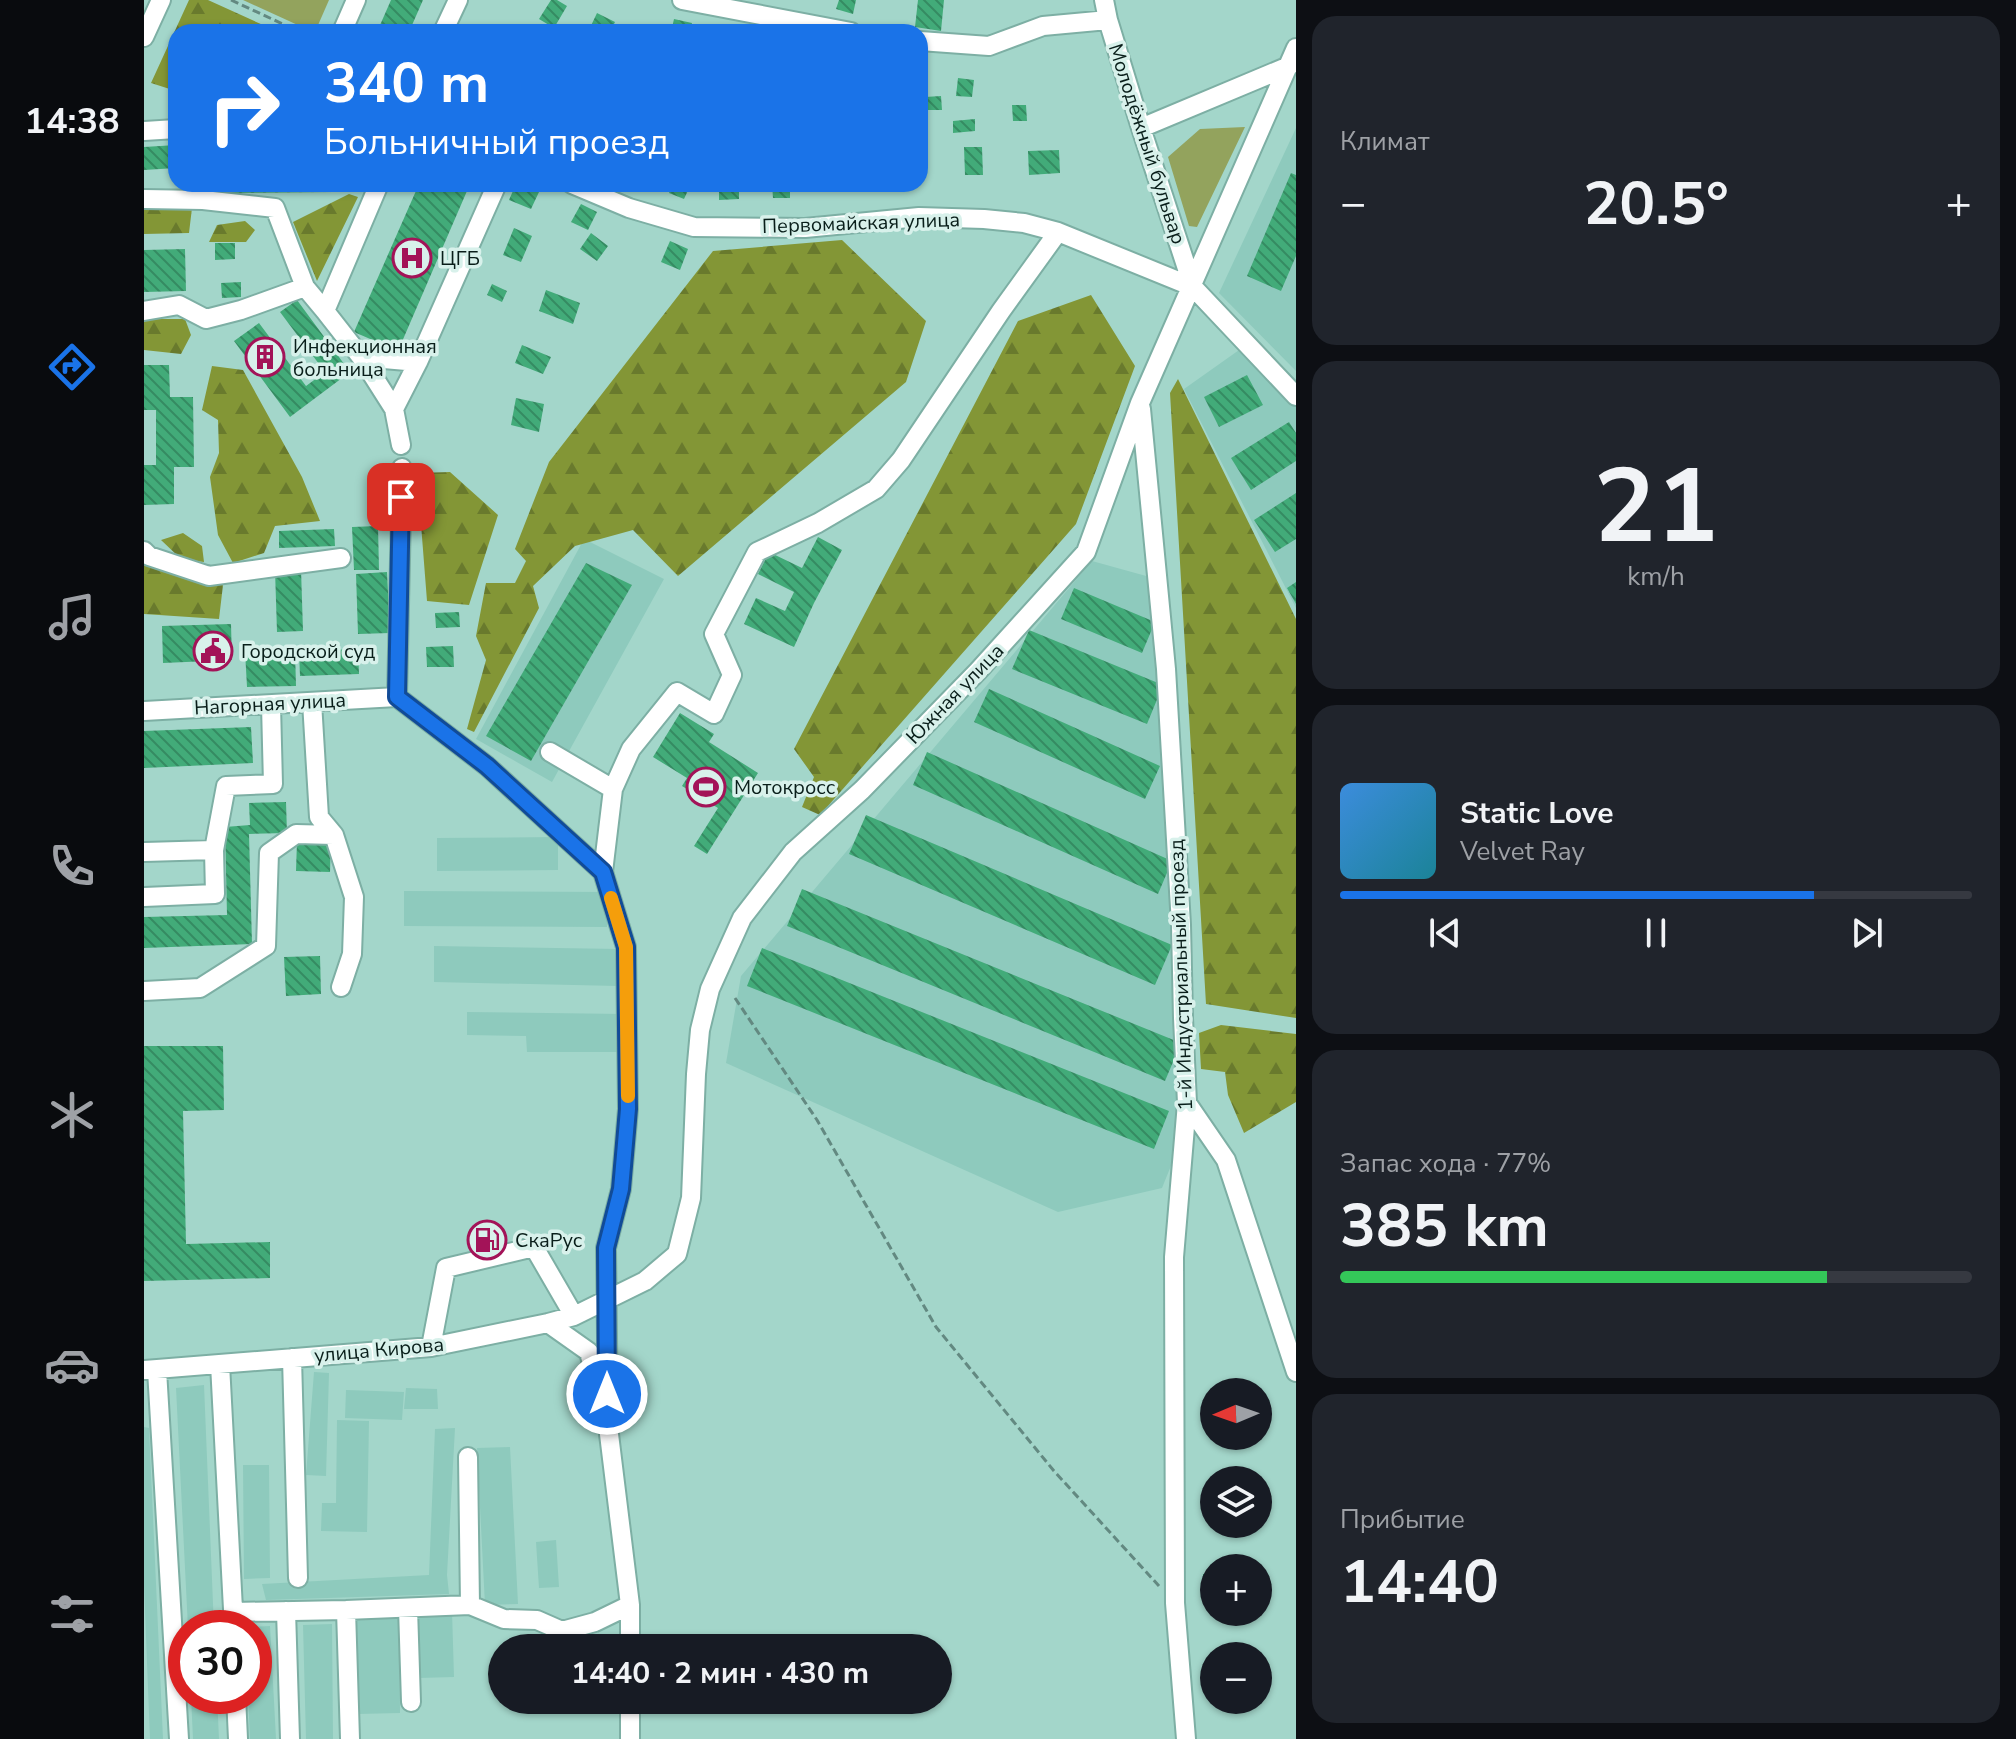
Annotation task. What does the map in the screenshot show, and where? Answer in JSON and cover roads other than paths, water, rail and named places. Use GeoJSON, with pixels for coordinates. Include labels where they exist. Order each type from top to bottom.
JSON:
{"type":"FeatureCollection","features":[{"type":"Feature","properties":{"kind":"street"},"geometry":{"type":"LineString","coordinates":[[144,37],[161,0]]}},
{"type":"Feature","properties":{"kind":"street"},"geometry":{"type":"LineString","coordinates":[[346,24],[356,0]]}},
{"type":"Feature","properties":{"kind":"street"},"geometry":{"type":"LineString","coordinates":[[447,24],[458,0]]}},
{"type":"Feature","properties":{"kind":"street"},"geometry":{"type":"LineString","coordinates":[[682,0],[809,24]]}},
{"type":"Feature","properties":{"kind":"street","name":"Молодёжный бульвар"},"geometry":{"type":"LineString","coordinates":[[1104,0],[1141,128],[1193,287]]}},
{"type":"Feature","properties":{"kind":"street"},"geometry":{"type":"LineString","coordinates":[[928,42],[989,46],[1043,26],[1108,20]]}},
{"type":"Feature","properties":{"kind":"street","name":"Южная улица"},"geometry":{"type":"LineString","coordinates":[[607,1299],[645,1281],[677,1254],[691,1198],[700,1030],[710,989],[742,918],[793,852],[862,790],[978,671],[1086,552],[1140,403],[1296,48]]}},
{"type":"Feature","properties":{"kind":"street"},"geometry":{"type":"LineString","coordinates":[[1141,128],[1291,65]]}},
{"type":"Feature","properties":{"kind":"street"},"geometry":{"type":"LineString","coordinates":[[144,131],[168,130]]}},
{"type":"Feature","properties":{"kind":"street"},"geometry":{"type":"LineString","coordinates":[[325,311],[376,192]]}},
{"type":"Feature","properties":{"kind":"street"},"geometry":{"type":"LineString","coordinates":[[394,409],[493,192]]}},
{"type":"Feature","properties":{"kind":"street","name":"Первомайская улица"},"geometry":{"type":"LineString","coordinates":[[591,192],[629,208],[694,227],[805,228],[919,217],[1024,223],[1058,232],[1193,287]]}},
{"type":"Feature","properties":{"kind":"street"},"geometry":{"type":"LineString","coordinates":[[144,199],[203,200],[275,208],[305,287],[361,357],[394,409],[401,445]]}},
{"type":"Feature","properties":{"kind":"street"},"geometry":{"type":"LineString","coordinates":[[630,1634],[630,1605],[608,1426],[606,1248],[621,1189],[628,1109],[626,947],[603,872],[613,789],[631,749],[677,692],[714,714],[732,675],[714,634],[757,552],[818,523],[876,489],[901,460],[1058,232]]}},
{"type":"Feature","properties":{"kind":"street"},"geometry":{"type":"LineString","coordinates":[[144,311],[179,305],[206,319],[305,287]]}},
{"type":"Feature","properties":{"kind":"street"},"geometry":{"type":"LineString","coordinates":[[1193,287],[1296,396]]}},
{"type":"Feature","properties":{"kind":"street"},"geometry":{"type":"LineString","coordinates":[[361,357],[418,362]]}},
{"type":"Feature","properties":{"kind":"street","name":"1-й Индустриальный проезд"},"geometry":{"type":"LineString","coordinates":[[1140,403],[1166,669],[1181,925],[1187,1103],[1174,1257],[1175,1603],[1186,1739]]}},
{"type":"Feature","properties":{"kind":"street"},"geometry":{"type":"LineString","coordinates":[[402,468],[397,697],[487,766],[603,872]]}},
{"type":"Feature","properties":{"kind":"street"},"geometry":{"type":"LineString","coordinates":[[144,551],[149,556],[209,576],[341,558]]}},
{"type":"Feature","properties":{"kind":"street","name":"Нагорная улица"},"geometry":{"type":"LineString","coordinates":[[144,711],[397,697]]}},
{"type":"Feature","properties":{"kind":"street"},"geometry":{"type":"LineString","coordinates":[[312,702],[319,817],[334,835],[354,897],[352,954],[341,987]]}},
{"type":"Feature","properties":{"kind":"street"},"geometry":{"type":"LineString","coordinates":[[144,897],[215,894],[214,850],[226,786],[273,784],[271,705]]}},
{"type":"Feature","properties":{"kind":"street"},"geometry":{"type":"LineString","coordinates":[[550,752],[613,789]]}},
{"type":"Feature","properties":{"kind":"street"},"geometry":{"type":"LineString","coordinates":[[144,991],[200,988],[266,946],[269,853],[296,834],[334,835]]}},
{"type":"Feature","properties":{"kind":"street"},"geometry":{"type":"LineString","coordinates":[[144,852],[214,850]]}},
{"type":"Feature","properties":{"kind":"street"},"geometry":{"type":"LineString","coordinates":[[1187,1103],[1226,1160],[1296,1372]]}},
{"type":"Feature","properties":{"kind":"street"},"geometry":{"type":"LineString","coordinates":[[431,1347],[446,1268],[534,1247],[574,1316]]}},
{"type":"Feature","properties":{"kind":"street","name":"улица Кирова"},"geometry":{"type":"LineString","coordinates":[[150,1370],[431,1347],[574,1316],[607,1299]]}},
{"type":"Feature","properties":{"kind":"street"},"geometry":{"type":"LineString","coordinates":[[548,1323],[589,1352],[608,1426]]}},
{"type":"Feature","properties":{"kind":"street"},"geometry":{"type":"LineString","coordinates":[[292,1358],[298,1578]]}},
{"type":"Feature","properties":{"kind":"street"},"geometry":{"type":"LineString","coordinates":[[220,1364],[233,1610]]}},
{"type":"Feature","properties":{"kind":"street"},"geometry":{"type":"LineString","coordinates":[[150,1370],[179,1739]]}},
{"type":"Feature","properties":{"kind":"street"},"geometry":{"type":"LineString","coordinates":[[468,1457],[470,1605]]}},
{"type":"Feature","properties":{"kind":"street"},"geometry":{"type":"LineString","coordinates":[[272,1613],[470,1605],[504,1619],[537,1620],[562,1631],[595,1622],[630,1605]]}},
{"type":"Feature","properties":{"kind":"street"},"geometry":{"type":"LineString","coordinates":[[408,1608],[411,1702]]}},
{"type":"Feature","properties":{"kind":"street"},"geometry":{"type":"LineString","coordinates":[[346,1610],[350,1739]]}},
{"type":"Feature","properties":{"kind":"street"},"geometry":{"type":"LineString","coordinates":[[286,1611],[290,1739]]}},
{"type":"Feature","properties":{"kind":"street"},"geometry":{"type":"LineString","coordinates":[[237,1714],[238,1739]]}},
{"type":"Feature","properties":{"kind":"street"},"geometry":{"type":"LineString","coordinates":[[630,1714],[630,1739]]}},
{"type":"Feature","properties":{"kind":"place","name":"ЦГБ"},"geometry":{"type":"Point","coordinates":[412,258]}},
{"type":"Feature","properties":{"kind":"place","name":"Инфекционная больница"},"geometry":{"type":"Point","coordinates":[265,357]}},
{"type":"Feature","properties":{"kind":"place","name":"Городской суд"},"geometry":{"type":"Point","coordinates":[213,651]}},
{"type":"Feature","properties":{"kind":"place","name":"Мотокросс"},"geometry":{"type":"Point","coordinates":[706,787]}},
{"type":"Feature","properties":{"kind":"place","name":"СкаРус"},"geometry":{"type":"Point","coordinates":[487,1240]}}]}
